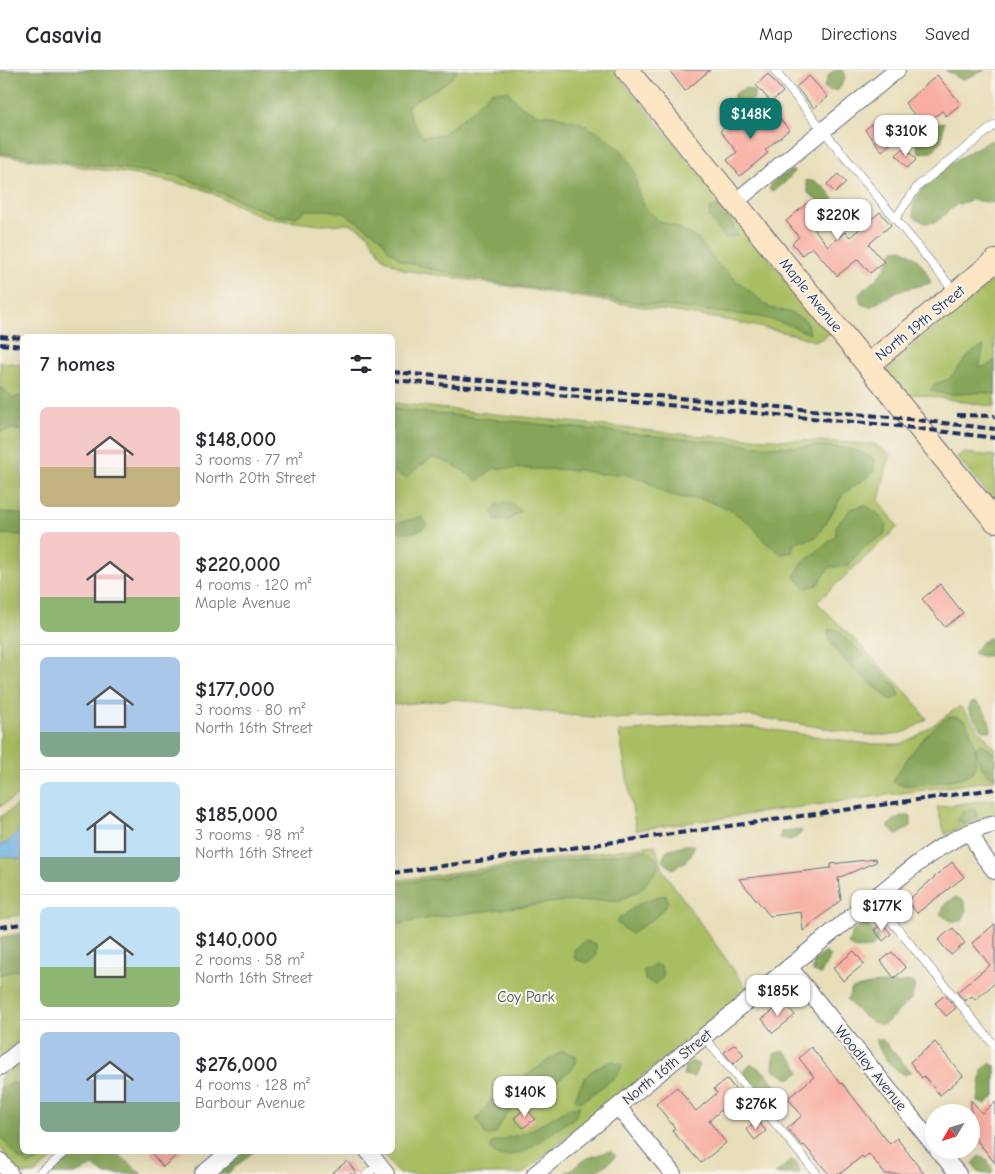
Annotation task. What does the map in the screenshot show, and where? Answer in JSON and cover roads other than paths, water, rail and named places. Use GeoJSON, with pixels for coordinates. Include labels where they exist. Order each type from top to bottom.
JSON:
{"type":"FeatureCollection","features":[{"type":"Feature","properties":{"kind":"main road","name":"Maple Avenue"},"geometry":{"type":"LineString","coordinates":[[627,70],[995,521]]}},
{"type":"Feature","properties":{"kind":"main road","name":"North 19th Street"},"geometry":{"type":"LineString","coordinates":[[868,366],[995,261]]}},
{"type":"Feature","properties":{"kind":"street"},"geometry":{"type":"LineString","coordinates":[[735,202],[897,70]]}},
{"type":"Feature","properties":{"kind":"street","name":"North 16th Street"},"geometry":{"type":"LineString","coordinates":[[536,1174],[928,856],[949,842],[995,824]]}},
{"type":"Feature","properties":{"kind":"street"},"geometry":{"type":"LineString","coordinates":[[971,832],[980,853],[995,871]]}},
{"type":"Feature","properties":{"kind":"street","name":"Woodley Avenue"},"geometry":{"type":"LineString","coordinates":[[789,967],[925,1134]]}},
{"type":"Feature","properties":{"kind":"street"},"geometry":{"type":"LineString","coordinates":[[0,1067],[20,1051]]}},
{"type":"Feature","properties":{"kind":"street"},"geometry":{"type":"LineString","coordinates":[[618,1106],[673,1174]]}},
{"type":"Feature","properties":{"kind":"street"},"geometry":{"type":"LineString","coordinates":[[203,1174],[227,1154]]}},
{"type":"Feature","properties":{"kind":"street"},"geometry":{"type":"LineString","coordinates":[[369,1154],[377,1171]]}},
{"type":"Feature","properties":{"kind":"street"},"geometry":{"type":"LineString","coordinates":[[946,1159],[958,1174]]}},
{"type":"Feature","properties":{"kind":"street"},"geometry":{"type":"LineString","coordinates":[[0,1162],[10,1174]]}},
{"type":"Feature","properties":{"kind":"lane"},"geometry":{"type":"LineString","coordinates":[[774,70],[956,293]]}},
{"type":"Feature","properties":{"kind":"lane"},"geometry":{"type":"LineString","coordinates":[[895,219],[918,186],[995,125]]}},
{"type":"Feature","properties":{"kind":"lane"},"geometry":{"type":"LineString","coordinates":[[873,899],[995,1046]]}},
{"type":"Feature","properties":{"kind":"lane"},"geometry":{"type":"LineString","coordinates":[[704,1037],[817,1174]]}},
{"type":"Feature","properties":{"kind":"lane"},"geometry":{"type":"LineString","coordinates":[[39,1174],[63,1154]]}},
{"type":"Feature","properties":{"kind":"water"},"geometry":{"type":"Polygon","coordinates":[[[20,830],[20,859],[0,856],[0,845],[6,844],[20,830]]]}},
{"type":"Feature","properties":{"kind":"railway"},"geometry":{"type":"LineString","coordinates":[[0,336],[20,338]]}},
{"type":"Feature","properties":{"kind":"railway"},"geometry":{"type":"LineString","coordinates":[[0,344],[20,346]]}},
{"type":"Feature","properties":{"kind":"railway"},"geometry":{"type":"LineString","coordinates":[[395,372],[900,418],[995,429]]}},
{"type":"Feature","properties":{"kind":"railway"},"geometry":{"type":"LineString","coordinates":[[395,380],[898,426],[995,438]]}},
{"type":"Feature","properties":{"kind":"railway"},"geometry":{"type":"LineString","coordinates":[[957,415],[995,416]]}},
{"type":"Feature","properties":{"kind":"railway"},"geometry":{"type":"LineString","coordinates":[[395,873],[995,789]]}},
{"type":"Feature","properties":{"kind":"railway"},"geometry":{"type":"LineString","coordinates":[[0,927],[20,924]]}},
{"type":"Feature","properties":{"kind":"park label","name":"Coy Park"},"geometry":{"type":"Point","coordinates":[526,997]}}]}
